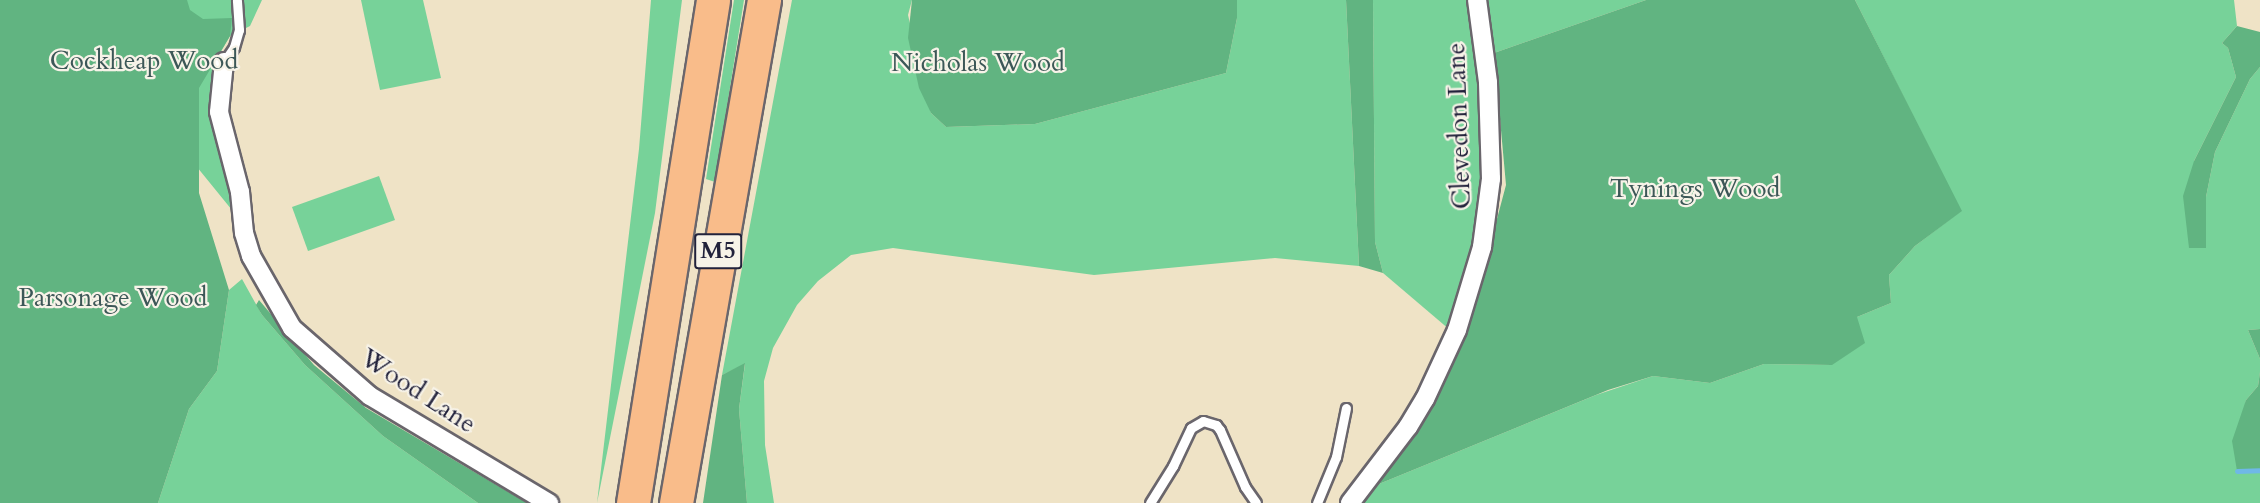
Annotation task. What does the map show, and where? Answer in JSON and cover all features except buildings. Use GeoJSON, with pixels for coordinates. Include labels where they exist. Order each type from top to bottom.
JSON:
{"type":"FeatureCollection","features":[{"type":"Feature","properties":{"kind":"highway","name":"M5"},"geometry":{"type":"LineString","coordinates":[[633,503],[713,0]]}},
{"type":"Feature","properties":{"kind":"highway","name":"M5"},"geometry":{"type":"LineString","coordinates":[[676,503],[764,0]]}},
{"type":"Feature","properties":{"kind":"street","name":"Clevedon Lane"},"geometry":{"type":"LineString","coordinates":[[1350,503],[1408,427],[1425,399],[1457,330],[1482,247],[1491,179],[1488,82],[1477,0]]}},
{"type":"Feature","properties":{"kind":"street","name":"Wood Lane"},"geometry":{"type":"LineString","coordinates":[[224,62],[219,112],[240,192],[244,233],[251,256],[292,328],[370,396],[549,503]]}},
{"type":"Feature","properties":{"kind":"lane"},"geometry":{"type":"LineString","coordinates":[[224,62],[234,47],[239,30],[237,0]]}},
{"type":"Feature","properties":{"kind":"lane"},"geometry":{"type":"LineString","coordinates":[[1317,503],[1336,457],[1346,408]]}},
{"type":"Feature","properties":{"kind":"lane"},"geometry":{"type":"LineString","coordinates":[[1150,503],[1173,466],[1191,428],[1203,420],[1216,425],[1220,430],[1245,487],[1256,503]]}},
{"type":"Feature","properties":{"kind":"green space","name":"Parsonage Wood"},"geometry":{"type":"Polygon","coordinates":[[[0,0],[187,0],[190,10],[203,19],[232,18],[230,36],[199,88],[199,193],[229,290],[217,371],[189,409],[158,503],[0,503],[0,0]]]}},
{"type":"Feature","properties":{"kind":"green space","name":"Cockheap Wood"},"geometry":{"type":"Polygon","coordinates":[[[53,0],[262,0],[250,26],[230,36],[217,58],[209,113],[236,215],[88,33],[53,0]]]}},
{"type":"Feature","properties":{"kind":"green space"},"geometry":{"type":"Polygon","coordinates":[[[361,0],[423,0],[441,78],[380,90],[361,0]]]}},
{"type":"Feature","properties":{"kind":"green space"},"geometry":{"type":"Polygon","coordinates":[[[651,0],[682,0],[655,213],[597,503],[639,149],[651,0]]]}},
{"type":"Feature","properties":{"kind":"green space"},"geometry":{"type":"Polygon","coordinates":[[[734,0],[744,0],[715,182],[706,179],[734,0]]]}},
{"type":"Feature","properties":{"kind":"green space"},"geometry":{"type":"Polygon","coordinates":[[[792,0],[912,0],[908,15],[931,113],[946,127],[1035,124],[1226,73],[1237,18],[1237,0],[1346,0],[1359,266],[1275,258],[1094,275],[893,248],[851,255],[818,281],[797,305],[773,348],[764,381],[765,445],[774,503],[747,503],[739,409],[745,364],[722,375],[792,0]]]}},
{"type":"Feature","properties":{"kind":"green space","name":"Nicholas Wood"},"geometry":{"type":"Polygon","coordinates":[[[912,0],[1237,0],[1237,18],[1226,73],[1035,124],[946,127],[931,113],[919,88],[908,38],[912,0]]]}},
{"type":"Feature","properties":{"kind":"green space"},"geometry":{"type":"Polygon","coordinates":[[[1346,0],[1373,0],[1375,242],[1383,273],[1359,266],[1346,0]]]}},
{"type":"Feature","properties":{"kind":"green space"},"geometry":{"type":"Polygon","coordinates":[[[1373,0],[1468,0],[1476,46],[1482,150],[1479,209],[1474,251],[1450,330],[1383,273],[1375,242],[1373,0]]]}},
{"type":"Feature","properties":{"kind":"green space"},"geometry":{"type":"Polygon","coordinates":[[[1486,0],[1646,0],[1494,53],[1486,0]]]}},
{"type":"Feature","properties":{"kind":"green space","name":"Tynings Wood"},"geometry":{"type":"Polygon","coordinates":[[[1646,0],[1855,0],[1962,211],[1915,246],[1889,275],[1891,303],[1857,317],[1865,343],[1832,365],[1764,364],[1710,383],[1653,376],[1608,390],[1374,486],[1444,378],[1467,332],[1506,185],[1494,53],[1646,0]]]}},
{"type":"Feature","properties":{"kind":"green space"},"geometry":{"type":"Polygon","coordinates":[[[1855,0],[2234,0],[2237,26],[2222,43],[2228,48],[2236,77],[2194,161],[2205,248],[2206,197],[2215,152],[2250,79],[2260,67],[2260,329],[2248,330],[2260,359],[2260,372],[2258,386],[2246,400],[2237,471],[2260,470],[2260,503],[1359,503],[1374,486],[1596,395],[1653,376],[1710,383],[1764,364],[1831,365],[1857,317],[1891,303],[1889,275],[1915,246],[1961,211],[1855,0]]]}},
{"type":"Feature","properties":{"kind":"green space"},"geometry":{"type":"Polygon","coordinates":[[[2237,26],[2260,32],[2260,67],[2250,79],[2215,152],[2206,197],[2206,248],[2189,248],[2183,196],[2194,161],[2236,77],[2228,48],[2222,43],[2237,26]]]}},
{"type":"Feature","properties":{"kind":"green space"},"geometry":{"type":"Polygon","coordinates":[[[379,176],[395,220],[308,251],[292,207],[379,176]]]}},
{"type":"Feature","properties":{"kind":"green space"},"geometry":{"type":"Polygon","coordinates":[[[242,279],[262,315],[305,365],[383,436],[478,503],[158,503],[189,409],[217,371],[229,290],[242,279]]]}},
{"type":"Feature","properties":{"kind":"green space"},"geometry":{"type":"Polygon","coordinates":[[[259,300],[314,365],[366,408],[527,503],[478,503],[383,436],[305,365],[262,315],[256,305],[259,300]]]}},
{"type":"Feature","properties":{"kind":"green space"},"geometry":{"type":"Polygon","coordinates":[[[2260,329],[2260,359],[2248,330],[2260,329]]]}},
{"type":"Feature","properties":{"kind":"green space"},"geometry":{"type":"Polygon","coordinates":[[[745,363],[739,409],[747,503],[703,503],[722,375],[745,363]]]}},
{"type":"Feature","properties":{"kind":"green space"},"geometry":{"type":"Polygon","coordinates":[[[2260,372],[2260,470],[2237,471],[2232,441],[2246,400],[2258,386],[2260,372]]]}},
{"type":"Feature","properties":{"kind":"waterway"},"geometry":{"type":"LineString","coordinates":[[2237,471],[2260,470]]}}]}
